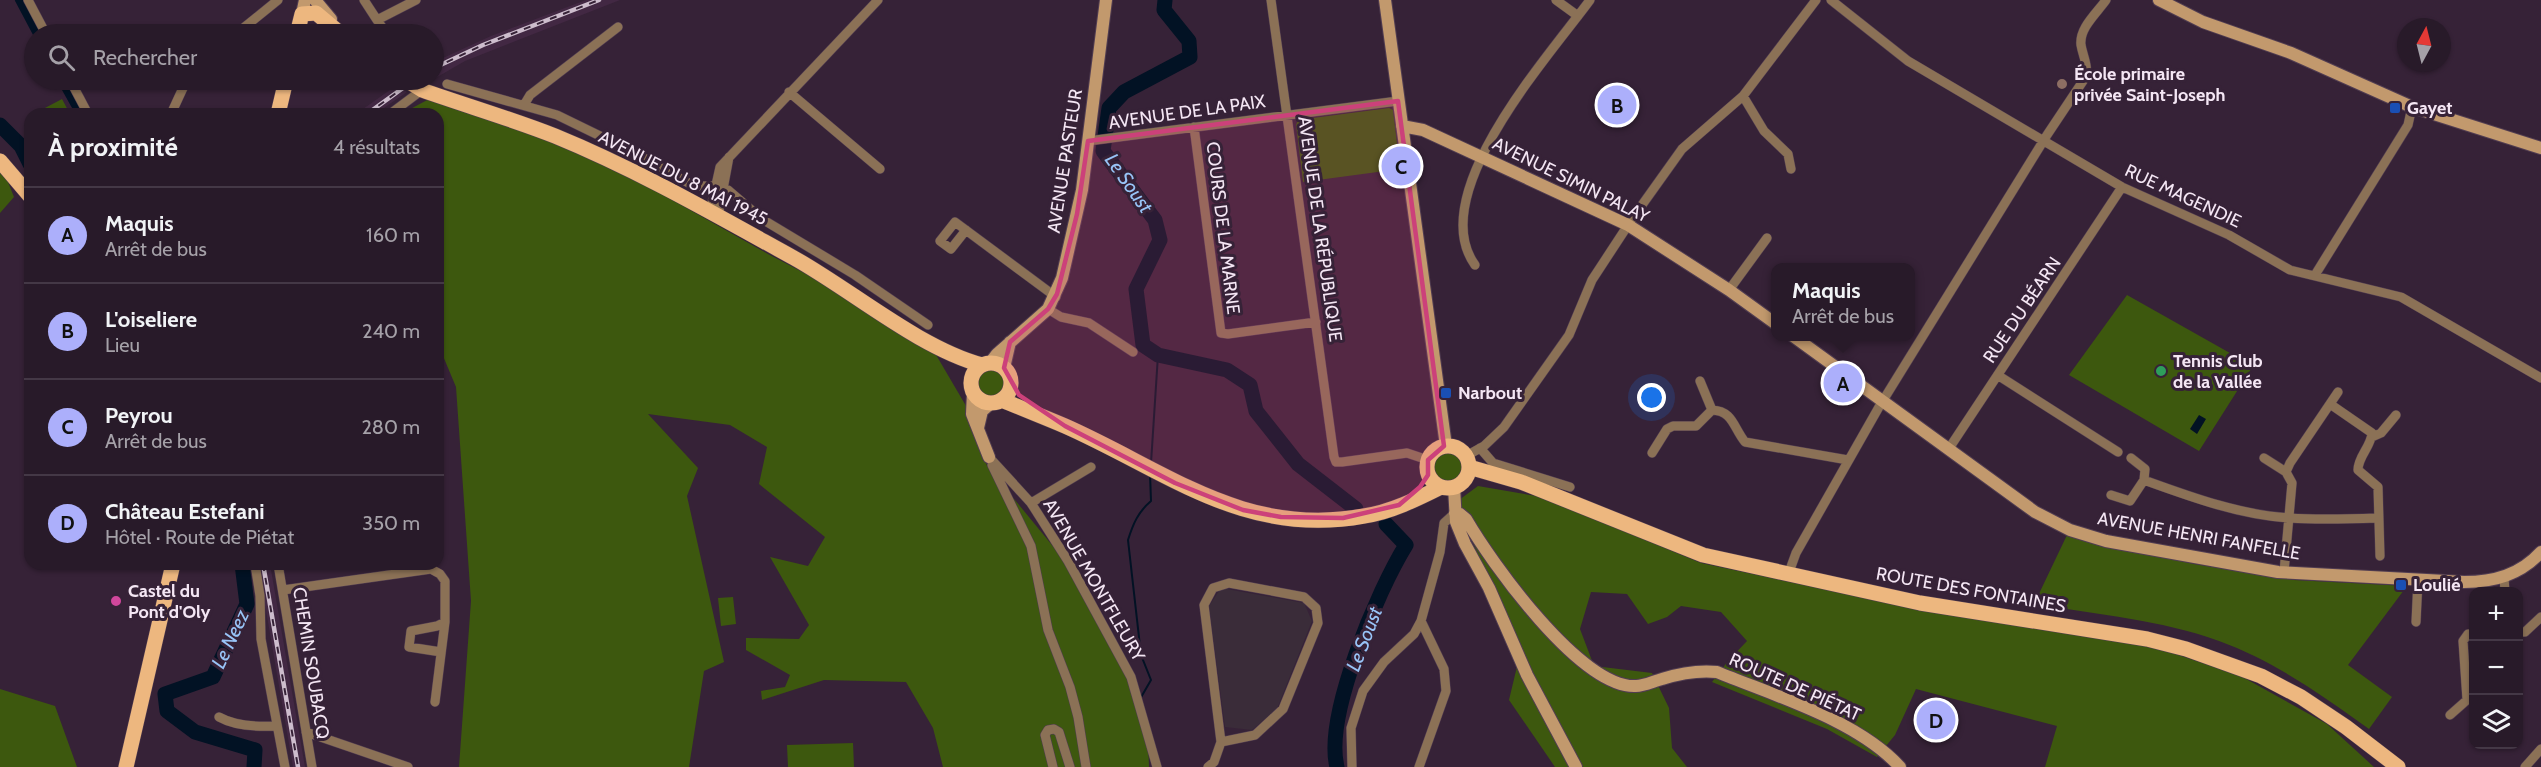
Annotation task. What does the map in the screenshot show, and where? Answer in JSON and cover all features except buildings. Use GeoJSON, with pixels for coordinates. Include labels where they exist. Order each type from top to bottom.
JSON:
{"type":"FeatureCollection","features":[{"type":"Feature","properties":{"kind":"main road"},"geometry":{"type":"LineString","coordinates":[[299,24],[303,7],[316,13],[330,24]]}},
{"type":"Feature","properties":{"kind":"main road"},"geometry":{"type":"LineString","coordinates":[[279,108],[284,90]]}},
{"type":"Feature","properties":{"kind":"main road","name":"AVENUE DU 8 MAI 1945"},"geometry":{"type":"LineString","coordinates":[[422,90],[554,136],[623,166],[817,270],[927,342],[964,360],[992,366]]}},
{"type":"Feature","properties":{"kind":"main road"},"geometry":{"type":"LineString","coordinates":[[0,161],[24,189]]}},
{"type":"Feature","properties":{"kind":"main road","name":"AVENUE DU 8 MAI 1945"},"geometry":{"type":"LineString","coordinates":[[927,342],[972,386]]}},
{"type":"Feature","properties":{"kind":"main road"},"geometry":{"type":"LineString","coordinates":[[1001,397],[1010,377],[992,366],[973,375],[972,386],[980,400],[1001,397],[1065,426],[1150,470],[1222,502],[1243,510],[1281,517],[1364,516],[1400,505],[1447,487],[1467,467],[1457,448],[1446,446],[1437,449],[1420,487],[1400,505]]}},
{"type":"Feature","properties":{"kind":"main road"},"geometry":{"type":"LineString","coordinates":[[1428,467],[1447,487]]}},
{"type":"Feature","properties":{"kind":"main road","name":"ROUTE DES FONTAINES"},"geometry":{"type":"LineString","coordinates":[[1467,467],[1521,482],[1703,555],[1920,603],[2147,639],[2196,652],[2262,676],[2301,697],[2346,727],[2398,767]]}},
{"type":"Feature","properties":{"kind":"main road"},"geometry":{"type":"LineString","coordinates":[[126,767],[172,570]]}},
{"type":"Feature","properties":{"kind":"street"},"geometry":{"type":"LineString","coordinates":[[28,0],[41,24]]}},
{"type":"Feature","properties":{"kind":"street"},"geometry":{"type":"LineString","coordinates":[[248,24],[278,0]]}},
{"type":"Feature","properties":{"kind":"street"},"geometry":{"type":"LineString","coordinates":[[315,0],[334,24]]}},
{"type":"Feature","properties":{"kind":"street"},"geometry":{"type":"LineString","coordinates":[[364,0],[380,24]]}},
{"type":"Feature","properties":{"kind":"street"},"geometry":{"type":"LineString","coordinates":[[377,20],[416,0]]}},
{"type":"Feature","properties":{"kind":"street"},"geometry":{"type":"LineString","coordinates":[[713,213],[729,157],[878,0]]}},
{"type":"Feature","properties":{"kind":"street","name":"AVENUE PASTEUR"},"geometry":{"type":"LineString","coordinates":[[992,366],[1010,342],[1048,309],[1056,297],[1093,140],[1106,0]]}},
{"type":"Feature","properties":{"kind":"street","name":"AVENUE DE LA RÉPUBLIQUE"},"geometry":{"type":"LineString","coordinates":[[1271,0],[1336,462],[1407,453],[1428,467]]}},
{"type":"Feature","properties":{"kind":"street"},"geometry":{"type":"LineString","coordinates":[[1385,0],[1446,446]]}},
{"type":"Feature","properties":{"kind":"street"},"geometry":{"type":"LineString","coordinates":[[1556,0],[1578,16]]}},
{"type":"Feature","properties":{"kind":"street"},"geometry":{"type":"LineString","coordinates":[[1475,265],[1468,255],[1463,222],[1481,156],[1504,116],[1590,0]]}},
{"type":"Feature","properties":{"kind":"street"},"geometry":{"type":"LineString","coordinates":[[1467,467],[1480,448],[1504,427],[1569,335],[1592,280],[1682,149],[1743,96],[1816,0]]}},
{"type":"Feature","properties":{"kind":"street","name":"RUE MAGENDIE"},"geometry":{"type":"LineString","coordinates":[[1831,0],[1908,61],[2122,187],[2229,235],[2290,270],[2401,297],[2541,378]]}},
{"type":"Feature","properties":{"kind":"street"},"geometry":{"type":"LineString","coordinates":[[1788,575],[1796,553],[1882,402],[2044,140],[2085,78],[2088,70],[2081,46],[2083,31],[2104,3],[2092,0]]}},
{"type":"Feature","properties":{"kind":"street"},"geometry":{"type":"LineString","coordinates":[[2159,0],[2203,22],[2291,53],[2412,107],[2541,148]]}},
{"type":"Feature","properties":{"kind":"street"},"geometry":{"type":"LineString","coordinates":[[524,105],[530,95],[618,27]]}},
{"type":"Feature","properties":{"kind":"street"},"geometry":{"type":"LineString","coordinates":[[447,84],[572,121],[694,186],[719,187],[762,219],[855,275],[928,325]]}},
{"type":"Feature","properties":{"kind":"street"},"geometry":{"type":"LineString","coordinates":[[75,90],[85,108]]}},
{"type":"Feature","properties":{"kind":"street"},"geometry":{"type":"LineString","coordinates":[[174,108],[182,90]]}},
{"type":"Feature","properties":{"kind":"street"},"geometry":{"type":"LineString","coordinates":[[398,108],[422,90]]}},
{"type":"Feature","properties":{"kind":"street"},"geometry":{"type":"LineString","coordinates":[[789,92],[880,169]]}},
{"type":"Feature","properties":{"kind":"street"},"geometry":{"type":"LineString","coordinates":[[1743,96],[1764,131],[1788,154],[1791,169]]}},
{"type":"Feature","properties":{"kind":"street","name":"AVENUE DE LA PAIX"},"geometry":{"type":"LineString","coordinates":[[1093,140],[1398,101]]}},
{"type":"Feature","properties":{"kind":"street"},"geometry":{"type":"LineString","coordinates":[[2315,275],[2408,125],[2412,107]]}},
{"type":"Feature","properties":{"kind":"street","name":"AVENUE SIMIN PALAY"},"geometry":{"type":"LineString","coordinates":[[1402,126],[1423,130],[1628,225],[1729,290],[1771,320]]}},
{"type":"Feature","properties":{"kind":"street","name":"COURS DE LA MARNE"},"geometry":{"type":"LineString","coordinates":[[1194,127],[1221,333],[1316,322]]}},
{"type":"Feature","properties":{"kind":"street","name":"RUE DU BÉARN"},"geometry":{"type":"LineString","coordinates":[[1948,450],[2122,187]]}},
{"type":"Feature","properties":{"kind":"street"},"geometry":{"type":"LineString","coordinates":[[966,230],[1056,297]]}},
{"type":"Feature","properties":{"kind":"street"},"geometry":{"type":"LineString","coordinates":[[1729,290],[1767,238]]}},
{"type":"Feature","properties":{"kind":"street"},"geometry":{"type":"LineString","coordinates":[[1048,309],[1061,316],[1089,323],[1133,352]]}},
{"type":"Feature","properties":{"kind":"street"},"geometry":{"type":"LineString","coordinates":[[1800,341],[1882,402]]}},
{"type":"Feature","properties":{"kind":"street"},"geometry":{"type":"LineString","coordinates":[[1999,376],[2118,453]]}},
{"type":"Feature","properties":{"kind":"street"},"geometry":{"type":"LineString","coordinates":[[1700,381],[1712,410]]}},
{"type":"Feature","properties":{"kind":"street"},"geometry":{"type":"LineString","coordinates":[[972,386],[972,414],[989,457],[1031,546],[1048,630],[1070,687],[1078,717],[1086,767]]}},
{"type":"Feature","properties":{"kind":"street"},"geometry":{"type":"LineString","coordinates":[[2286,472],[2338,392]]}},
{"type":"Feature","properties":{"kind":"street"},"geometry":{"type":"LineString","coordinates":[[978,428],[982,411],[1001,397]]}},
{"type":"Feature","properties":{"kind":"street","name":"AVENUE HENRI FANFELLE"},"geometry":{"type":"LineString","coordinates":[[1882,402],[2035,512],[2070,530],[2106,541],[2284,572],[2486,582],[2504,577],[2524,567],[2541,552]]}},
{"type":"Feature","properties":{"kind":"street"},"geometry":{"type":"LineString","coordinates":[[2330,404],[2372,433],[2372,437]]}},
{"type":"Feature","properties":{"kind":"street"},"geometry":{"type":"LineString","coordinates":[[1712,410],[1729,415],[1745,442],[1848,460]]}},
{"type":"Feature","properties":{"kind":"street"},"geometry":{"type":"LineString","coordinates":[[1652,453],[1667,429],[1673,426],[1689,428],[1696,426],[1712,410]]}},
{"type":"Feature","properties":{"kind":"street"},"geometry":{"type":"LineString","coordinates":[[2380,556],[2377,518],[2380,507],[2378,487],[2358,470],[2358,461],[2372,437],[2381,434],[2396,415]]}},
{"type":"Feature","properties":{"kind":"street"},"geometry":{"type":"LineString","coordinates":[[1480,448],[1493,463],[1570,487]]}},
{"type":"Feature","properties":{"kind":"street","name":"AVENUE MONTFLEURY"},"geometry":{"type":"LineString","coordinates":[[989,457],[1031,503],[1068,561],[1131,677],[1157,767]]}},
{"type":"Feature","properties":{"kind":"street"},"geometry":{"type":"LineString","coordinates":[[2111,495],[2130,501],[2144,480],[2145,469],[2131,458]]}},
{"type":"Feature","properties":{"kind":"street"},"geometry":{"type":"LineString","coordinates":[[2264,458],[2286,472],[2292,483],[2284,572]]}},
{"type":"Feature","properties":{"kind":"street"},"geometry":{"type":"LineString","coordinates":[[1031,503],[1091,467]]}},
{"type":"Feature","properties":{"kind":"street"},"geometry":{"type":"LineString","coordinates":[[2144,480],[2187,496],[2237,510],[2288,518],[2377,518]]}},
{"type":"Feature","properties":{"kind":"street"},"geometry":{"type":"LineString","coordinates":[[1447,487],[1465,544],[1489,588],[1516,653],[1576,767]]}},
{"type":"Feature","properties":{"kind":"street"},"geometry":{"type":"LineString","coordinates":[[1352,767],[1351,728],[1362,691],[1384,662],[1414,634],[1421,621],[1440,552],[1444,523],[1455,513]]}},
{"type":"Feature","properties":{"kind":"street","name":"ROUTE DE PIÉTAT"},"geometry":{"type":"LineString","coordinates":[[1455,513],[1466,519],[1496,564],[1559,641],[1596,672],[1618,683],[1635,686],[1680,673],[1698,670],[1717,672],[1839,723],[1871,742],[1900,767]]}},
{"type":"Feature","properties":{"kind":"street"},"geometry":{"type":"LineString","coordinates":[[256,570],[260,596],[261,639],[285,767]]}},
{"type":"Feature","properties":{"kind":"street","name":"CHEMIN SOUBACQ"},"geometry":{"type":"LineString","coordinates":[[279,570],[312,767]]}},
{"type":"Feature","properties":{"kind":"street"},"geometry":{"type":"LineString","coordinates":[[283,590],[424,570]]}},
{"type":"Feature","properties":{"kind":"street"},"geometry":{"type":"LineString","coordinates":[[433,570],[440,574],[445,581],[445,622],[435,702]]}},
{"type":"Feature","properties":{"kind":"street"},"geometry":{"type":"LineString","coordinates":[[2504,577],[2505,587]]}},
{"type":"Feature","properties":{"kind":"street"},"geometry":{"type":"LineString","coordinates":[[2416,622],[2418,580]]}},
{"type":"Feature","properties":{"kind":"street"},"geometry":{"type":"LineString","coordinates":[[1208,767],[1214,762],[1221,742],[1204,605],[1213,588],[1228,583],[1304,597],[1316,608],[1318,623],[1283,709],[1255,735],[1221,742]]}},
{"type":"Feature","properties":{"kind":"street"},"geometry":{"type":"LineString","coordinates":[[2523,632],[2541,617]]}},
{"type":"Feature","properties":{"kind":"street"},"geometry":{"type":"LineString","coordinates":[[1419,767],[1446,692],[1444,669],[1421,621]]}},
{"type":"Feature","properties":{"kind":"street"},"geometry":{"type":"LineString","coordinates":[[441,652],[409,647],[411,631],[437,626],[445,622]]}},
{"type":"Feature","properties":{"kind":"street"},"geometry":{"type":"LineString","coordinates":[[2450,715],[2467,700],[2463,641],[2469,634]]}},
{"type":"Feature","properties":{"kind":"street"},"geometry":{"type":"LineString","coordinates":[[219,717],[262,727],[277,726]]}},
{"type":"Feature","properties":{"kind":"street"},"geometry":{"type":"LineString","coordinates":[[1053,767],[1046,735],[1048,730],[1054,729],[1059,732],[1070,767]]}},
{"type":"Feature","properties":{"kind":"street"},"geometry":{"type":"LineString","coordinates":[[306,732],[408,767]]}},
{"type":"Feature","properties":{"kind":"street"},"geometry":{"type":"LineString","coordinates":[[2525,767],[2541,749]]}},
{"type":"Feature","properties":{"kind":"highlighted area"},"geometry":{"type":"Polygon","coordinates":[[[1398,101],[1444,446],[1428,460],[1428,475],[1420,487],[1399,505],[1343,518],[1281,517],[1243,510],[1175,483],[1065,426],[1019,395],[1004,368],[1010,342],[1048,309],[1057,294],[1077,214],[1088,141],[1398,101]]]}},
{"type":"Feature","properties":{"kind":"shaded area"},"geometry":{"type":"Polygon","coordinates":[[[586,0],[620,0],[465,61],[444,73],[444,58],[491,36],[586,0]]]}},
{"type":"Feature","properties":{"kind":"shaded area"},"geometry":{"type":"Polygon","coordinates":[[[390,90],[407,92],[384,108],[364,108],[390,90]]]}},
{"type":"Feature","properties":{"kind":"shaded area"},"geometry":{"type":"Polygon","coordinates":[[[259,570],[271,570],[305,767],[293,767],[259,570]]]}},
{"type":"Feature","properties":{"kind":"shaded area"},"geometry":{"type":"Polygon","coordinates":[[[1221,588],[1304,603],[1312,621],[1277,709],[1252,730],[1225,727],[1209,606],[1221,588]]]}},
{"type":"Feature","properties":{"kind":"green space"},"geometry":{"type":"Polygon","coordinates":[[[431,98],[582,149],[768,254],[925,336],[969,411],[987,466],[1061,556],[1130,679],[1148,736],[1149,767],[943,767],[933,728],[906,682],[824,680],[762,700],[761,691],[785,687],[790,675],[746,650],[746,638],[799,639],[809,625],[770,557],[808,566],[825,537],[759,484],[767,447],[730,425],[648,414],[698,468],[687,496],[724,662],[704,671],[689,767],[459,767],[471,601],[456,387],[444,358],[444,108],[412,108],[431,98]]]}},
{"type":"Feature","properties":{"kind":"green space"},"geometry":{"type":"Polygon","coordinates":[[[62,99],[67,108],[45,108],[62,99]]]}},
{"type":"Feature","properties":{"kind":"green space"},"geometry":{"type":"Polygon","coordinates":[[[1389,108],[1393,110],[1400,169],[1303,182],[1296,125],[1298,120],[1389,108]]]}},
{"type":"Feature","properties":{"kind":"green space"},"geometry":{"type":"Polygon","coordinates":[[[0,162],[14,197],[0,213],[0,162]]]}},
{"type":"Feature","properties":{"kind":"green space","name":"Tennis Club de la Vallée"},"geometry":{"type":"Polygon","coordinates":[[[2127,295],[2253,366],[2199,451],[2069,375],[2127,295]]]}},
{"type":"Feature","properties":{"kind":"green space"},"geometry":{"type":"Polygon","coordinates":[[[990,369],[1000,373],[1004,383],[1000,393],[990,397],[980,393],[976,383],[980,373],[990,369]]]}},
{"type":"Feature","properties":{"kind":"green space"},"geometry":{"type":"Polygon","coordinates":[[[1449,452],[1459,457],[1464,467],[1459,477],[1449,482],[1439,477],[1434,467],[1439,457],[1449,452]]]}},
{"type":"Feature","properties":{"kind":"green space"},"geometry":{"type":"Polygon","coordinates":[[[1478,486],[1542,497],[1701,563],[1907,607],[2148,645],[2239,675],[2327,724],[2374,767],[2045,767],[2057,726],[1916,689],[1895,735],[1877,757],[1827,729],[1712,682],[1747,641],[1721,612],[1681,606],[1667,617],[1648,624],[1627,594],[1591,592],[1580,629],[1594,666],[1652,673],[1669,708],[1672,748],[1687,767],[1555,767],[1509,700],[1520,654],[1463,519],[1459,500],[1478,486]]]}},
{"type":"Feature","properties":{"kind":"green space"},"geometry":{"type":"Polygon","coordinates":[[[2067,535],[2194,564],[2294,580],[2407,586],[2348,665],[2392,697],[2369,729],[2315,691],[2278,669],[2219,641],[2153,623],[2038,604],[2036,600],[2067,535]]]}},
{"type":"Feature","properties":{"kind":"green space"},"geometry":{"type":"Polygon","coordinates":[[[733,597],[736,624],[721,626],[718,598],[733,597]]]}},
{"type":"Feature","properties":{"kind":"green space"},"geometry":{"type":"Polygon","coordinates":[[[0,689],[55,706],[77,767],[0,767],[0,689]]]}},
{"type":"Feature","properties":{"kind":"green space"},"geometry":{"type":"Polygon","coordinates":[[[853,743],[854,767],[788,767],[787,745],[853,743]]]}},
{"type":"Feature","properties":{"kind":"water"},"geometry":{"type":"Polygon","coordinates":[[[2199,415],[2206,419],[2197,434],[2190,429],[2199,415]]]}},
{"type":"Feature","properties":{"kind":"waterway"},"geometry":{"type":"LineString","coordinates":[[19,0],[32,24]]}},
{"type":"Feature","properties":{"kind":"waterway","name":"Le Soust"},"geometry":{"type":"LineString","coordinates":[[1165,0],[1164,10],[1189,41],[1190,57],[1124,92],[1109,108],[1103,151],[1155,220],[1160,240],[1136,289],[1143,345],[1158,355],[1227,370],[1250,385],[1256,411],[1298,464],[1356,509]]}},
{"type":"Feature","properties":{"kind":"waterway"},"geometry":{"type":"LineString","coordinates":[[67,90],[77,108]]}},
{"type":"Feature","properties":{"kind":"waterway","name":"Le Neez"},"geometry":{"type":"LineString","coordinates":[[0,125],[24,152]]}},
{"type":"Feature","properties":{"kind":"waterway"},"geometry":{"type":"LineString","coordinates":[[1151,463],[1158,355]]}},
{"type":"Feature","properties":{"kind":"waterway"},"geometry":{"type":"LineString","coordinates":[[1140,699],[1151,680],[1141,655],[1128,540],[1136,519],[1151,501],[1150,474]]}},
{"type":"Feature","properties":{"kind":"waterway","name":"Le Soust"},"geometry":{"type":"LineString","coordinates":[[1337,767],[1335,745],[1338,717],[1346,686],[1368,622],[1394,565],[1406,545],[1386,524]]}},
{"type":"Feature","properties":{"kind":"waterway","name":"Le Neez"},"geometry":{"type":"LineString","coordinates":[[243,570],[247,604],[213,677],[165,694],[167,711],[195,732],[255,750],[254,767]]}},
{"type":"Feature","properties":{"kind":"railway"},"geometry":{"type":"LineString","coordinates":[[444,63],[483,45],[599,0]]}},
{"type":"Feature","properties":{"kind":"railway"},"geometry":{"type":"LineString","coordinates":[[375,108],[400,90]]}},
{"type":"Feature","properties":{"kind":"railway"},"geometry":{"type":"LineString","coordinates":[[264,570],[298,767]]}},
{"type":"Feature","properties":{"kind":"place","name":"École primaire privée Saint-Joseph"},"geometry":{"type":"Point","coordinates":[2062,84]}},
{"type":"Feature","properties":{"kind":"place","name":"L'oiseliere"},"geometry":{"type":"Point","coordinates":[1617,105]}},
{"type":"Feature","properties":{"kind":"place","name":"Gayet"},"geometry":{"type":"Point","coordinates":[2395,108]}},
{"type":"Feature","properties":{"kind":"place","name":"Peyrou"},"geometry":{"type":"Point","coordinates":[1401,166]}},
{"type":"Feature","properties":{"kind":"place","name":"Tennis Club de la Vallée"},"geometry":{"type":"Point","coordinates":[2161,371]}},
{"type":"Feature","properties":{"kind":"place","name":"Maquis"},"geometry":{"type":"Point","coordinates":[1843,383]}},
{"type":"Feature","properties":{"kind":"place","name":"Narbout"},"geometry":{"type":"Point","coordinates":[1446,393]}},
{"type":"Feature","properties":{"kind":"place","name":"Loulié"},"geometry":{"type":"Point","coordinates":[2401,585]}},
{"type":"Feature","properties":{"kind":"place","name":"Castel du Pont d'Oly"},"geometry":{"type":"Point","coordinates":[116,601]}},
{"type":"Feature","properties":{"kind":"place","name":"Château Estefani"},"geometry":{"type":"Point","coordinates":[1936,720]}}]}
